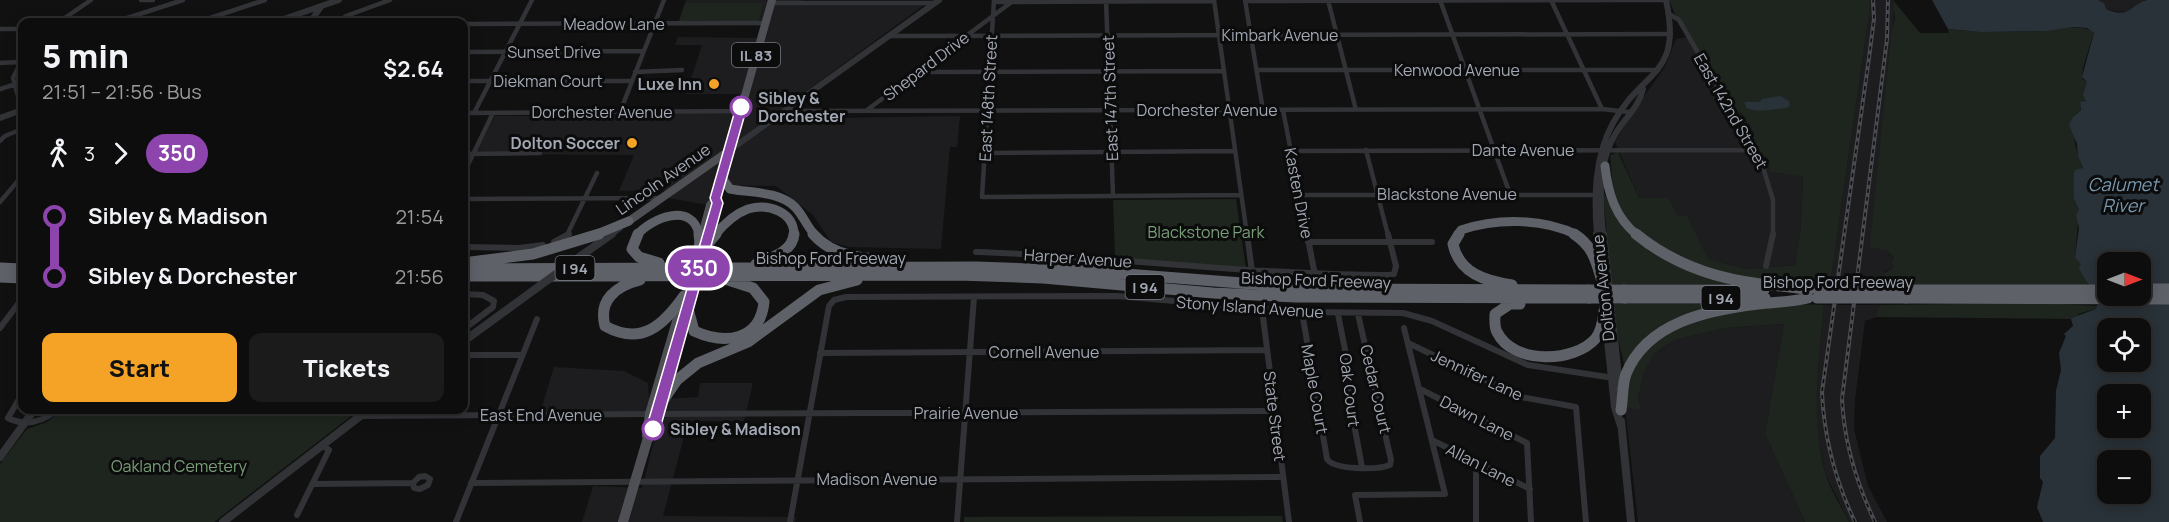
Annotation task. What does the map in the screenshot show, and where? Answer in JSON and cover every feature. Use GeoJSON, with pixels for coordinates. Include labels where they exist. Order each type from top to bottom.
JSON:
{"type":"FeatureCollection","features":[{"type":"Feature","properties":{"kind":"highway"},"geometry":{"type":"LineString","coordinates":[[1605,166],[1607,190],[1614,209],[1633,231],[1659,251],[1688,266],[1728,278],[1813,294]]}},
{"type":"Feature","properties":{"kind":"highway"},"geometry":{"type":"LineString","coordinates":[[722,177],[730,189],[775,196],[794,205],[817,239],[834,250],[873,259],[977,267]]}},
{"type":"Feature","properties":{"kind":"highway"},"geometry":{"type":"LineString","coordinates":[[701,250],[724,222],[746,209],[780,210],[793,220],[796,234],[784,252],[763,262],[728,268]]}},
{"type":"Feature","properties":{"kind":"highway"},"geometry":{"type":"LineString","coordinates":[[686,268],[654,263],[639,257],[632,249],[634,235],[640,228],[656,219],[666,216],[682,216],[696,223],[701,250]]}},
{"type":"Feature","properties":{"kind":"highway"},"geometry":{"type":"LineString","coordinates":[[468,263],[502,260],[560,249],[629,221]]}},
{"type":"Feature","properties":{"kind":"highway"},"geometry":{"type":"LineString","coordinates":[[1584,294],[1509,285],[1480,277],[1455,258],[1454,238],[1461,230],[1480,224],[1542,224],[1563,227],[1580,236],[1590,247],[1602,281]]}},
{"type":"Feature","properties":{"kind":"highway","name":"Bishop Ford Freeway"},"geometry":{"type":"LineString","coordinates":[[468,269],[977,267],[1086,271],[1330,290],[1584,294]]}},
{"type":"Feature","properties":{"kind":"highway"},"geometry":{"type":"LineString","coordinates":[[0,268],[18,269]]}},
{"type":"Feature","properties":{"kind":"highway"},"geometry":{"type":"LineString","coordinates":[[688,309],[694,331],[715,339],[727,339],[749,332],[762,319],[764,302],[753,288],[743,283],[701,275]]}},
{"type":"Feature","properties":{"kind":"highway"},"geometry":{"type":"LineString","coordinates":[[656,411],[669,390],[687,371],[710,357],[748,342],[819,290],[854,280],[928,279],[958,275]]}},
{"type":"Feature","properties":{"kind":"highway","name":"Bishop Ford Freeway"},"geometry":{"type":"LineString","coordinates":[[468,276],[958,275],[1043,278],[1214,293],[1296,297],[1906,294],[2097,290]]}},
{"type":"Feature","properties":{"kind":"highway"},"geometry":{"type":"LineString","coordinates":[[665,276],[621,286],[606,299],[602,310],[605,326],[621,334],[648,331],[660,326],[672,315],[688,291]]}},
{"type":"Feature","properties":{"kind":"highway"},"geometry":{"type":"LineString","coordinates":[[0,277],[18,278]]}},
{"type":"Feature","properties":{"kind":"highway"},"geometry":{"type":"LineString","coordinates":[[2151,290],[2169,289]]}},
{"type":"Feature","properties":{"kind":"highway"},"geometry":{"type":"LineString","coordinates":[[1584,294],[1510,304],[1495,314],[1493,323],[1496,332],[1510,347],[1520,352],[1539,356],[1571,355],[1586,348],[1597,338],[1602,328],[1605,306]]}},
{"type":"Feature","properties":{"kind":"highway"},"geometry":{"type":"LineString","coordinates":[[1622,410],[1628,370],[1638,353],[1655,335],[1672,324],[1757,304],[1793,302],[1813,294]]}},
{"type":"Feature","properties":{"kind":"highway","name":"Bishop Ford Freeway"},"geometry":{"type":"LineString","coordinates":[[1906,294],[2059,299],[2169,299]]}},
{"type":"Feature","properties":{"kind":"main road","name":"IL 83"},"geometry":{"type":"LineString","coordinates":[[701,250],[710,205],[716,198],[771,2]]}},
{"type":"Feature","properties":{"kind":"main road","name":"Lincoln Avenue"},"geometry":{"type":"LineString","coordinates":[[629,221],[730,150]]}},
{"type":"Feature","properties":{"kind":"main road"},"geometry":{"type":"LineString","coordinates":[[704,169],[717,171],[722,177]]}},
{"type":"Feature","properties":{"kind":"main road"},"geometry":{"type":"LineString","coordinates":[[656,411],[701,250]]}},
{"type":"Feature","properties":{"kind":"main road"},"geometry":{"type":"LineString","coordinates":[[623,522],[688,309],[688,291]]}},
{"type":"Feature","properties":{"kind":"street"},"geometry":{"type":"LineString","coordinates":[[80,0],[89,1]]}},
{"type":"Feature","properties":{"kind":"street"},"geometry":{"type":"LineString","coordinates":[[141,0],[151,0],[154,9]]}},
{"type":"Feature","properties":{"kind":"street"},"geometry":{"type":"LineString","coordinates":[[137,18],[154,9],[183,0]]}},
{"type":"Feature","properties":{"kind":"street"},"geometry":{"type":"LineString","coordinates":[[210,18],[265,0]]}},
{"type":"Feature","properties":{"kind":"street"},"geometry":{"type":"LineString","coordinates":[[285,18],[324,3],[339,0]]}},
{"type":"Feature","properties":{"kind":"street"},"geometry":{"type":"LineString","coordinates":[[344,18],[390,0]]}},
{"type":"Feature","properties":{"kind":"street"},"geometry":{"type":"LineString","coordinates":[[474,113],[532,0]]}},
{"type":"Feature","properties":{"kind":"street"},"geometry":{"type":"LineString","coordinates":[[620,112],[664,0]]}},
{"type":"Feature","properties":{"kind":"street"},"geometry":{"type":"LineString","coordinates":[[994,1],[1214,0],[1252,271],[1315,275],[1385,276],[1394,274],[1396,266],[1366,150]]}},
{"type":"Feature","properties":{"kind":"street"},"geometry":{"type":"LineString","coordinates":[[1440,0],[1510,194]]}},
{"type":"Feature","properties":{"kind":"street"},"geometry":{"type":"LineString","coordinates":[[1551,0],[1602,109]]}},
{"type":"Feature","properties":{"kind":"street"},"geometry":{"type":"LineString","coordinates":[[1263,110],[1245,1],[1666,0]]}},
{"type":"Feature","properties":{"kind":"street","name":"East 142nd Street"},"geometry":{"type":"LineString","coordinates":[[1666,0],[1671,15],[1679,20],[1769,180],[1775,204],[1774,238],[1766,266]]}},
{"type":"Feature","properties":{"kind":"street"},"geometry":{"type":"LineString","coordinates":[[65,18],[89,1]]}},
{"type":"Feature","properties":{"kind":"street"},"geometry":{"type":"LineString","coordinates":[[771,2],[937,1]]}},
{"type":"Feature","properties":{"kind":"street","name":"Lincoln Avenue"},"geometry":{"type":"LineString","coordinates":[[730,150],[937,1]]}},
{"type":"Feature","properties":{"kind":"street","name":"East 148th Street"},"geometry":{"type":"LineString","coordinates":[[994,1],[982,197],[1113,195]]}},
{"type":"Feature","properties":{"kind":"street","name":"Shepard Drive"},"geometry":{"type":"LineString","coordinates":[[866,111],[1014,1]]}},
{"type":"Feature","properties":{"kind":"street","name":"East 147th Street"},"geometry":{"type":"LineString","coordinates":[[1106,1],[1113,195]]}},
{"type":"Feature","properties":{"kind":"street"},"geometry":{"type":"LineString","coordinates":[[1329,1],[1356,110]]}},
{"type":"Feature","properties":{"kind":"street"},"geometry":{"type":"LineString","coordinates":[[313,18],[324,3]]}},
{"type":"Feature","properties":{"kind":"street"},"geometry":{"type":"LineString","coordinates":[[1606,150],[1605,138],[1622,111],[1658,70],[1667,54],[1671,34],[1671,15]]}},
{"type":"Feature","properties":{"kind":"street","name":"Meadow Lane"},"geometry":{"type":"LineString","coordinates":[[468,24],[765,23]]}},
{"type":"Feature","properties":{"kind":"street"},"geometry":{"type":"LineString","coordinates":[[0,29],[18,29]]}},
{"type":"Feature","properties":{"kind":"street","name":"Kimbark Avenue"},"geometry":{"type":"LineString","coordinates":[[888,36],[1671,34]]}},
{"type":"Feature","properties":{"kind":"street","name":"Sunset Drive"},"geometry":{"type":"LineString","coordinates":[[468,52],[644,51]]}},
{"type":"Feature","properties":{"kind":"street"},"geometry":{"type":"LineString","coordinates":[[0,63],[18,61]]}},
{"type":"Feature","properties":{"kind":"street"},"geometry":{"type":"LineString","coordinates":[[18,65],[12,74],[18,97]]}},
{"type":"Feature","properties":{"kind":"street"},"geometry":{"type":"LineString","coordinates":[[635,72],[682,70]]}},
{"type":"Feature","properties":{"kind":"street","name":"Kenwood Avenue"},"geometry":{"type":"LineString","coordinates":[[1257,70],[1658,70]]}},
{"type":"Feature","properties":{"kind":"street"},"geometry":{"type":"LineString","coordinates":[[919,72],[1224,71]]}},
{"type":"Feature","properties":{"kind":"street","name":"Diekman Court"},"geometry":{"type":"LineString","coordinates":[[468,81],[632,81]]}},
{"type":"Feature","properties":{"kind":"street"},"geometry":{"type":"LineString","coordinates":[[0,89],[18,83]]}},
{"type":"Feature","properties":{"kind":"street"},"geometry":{"type":"LineString","coordinates":[[1606,150],[1629,112],[1642,98],[1643,89]]}},
{"type":"Feature","properties":{"kind":"street","name":"Dorchester Avenue"},"geometry":{"type":"LineString","coordinates":[[784,111],[1602,109],[1629,112]]}},
{"type":"Feature","properties":{"kind":"street","name":"Kasten Drive"},"geometry":{"type":"LineString","coordinates":[[1283,110],[1315,275]]}},
{"type":"Feature","properties":{"kind":"street"},"geometry":{"type":"LineString","coordinates":[[0,118],[18,111]]}},
{"type":"Feature","properties":{"kind":"street","name":"Dorchester Avenue"},"geometry":{"type":"LineString","coordinates":[[468,113],[740,111]]}},
{"type":"Feature","properties":{"kind":"street"},"geometry":{"type":"LineString","coordinates":[[468,165],[493,113]]}},
{"type":"Feature","properties":{"kind":"street"},"geometry":{"type":"LineString","coordinates":[[735,130],[745,134],[756,131]]}},
{"type":"Feature","properties":{"kind":"street"},"geometry":{"type":"LineString","coordinates":[[0,141],[5,136],[18,131]]}},
{"type":"Feature","properties":{"kind":"street","name":"Dolton Avenue"},"geometry":{"type":"LineString","coordinates":[[1606,150],[1600,205],[1615,378],[1615,407],[1621,426]]}},
{"type":"Feature","properties":{"kind":"street","name":"Dolton Avenue"},"geometry":{"type":"LineString","coordinates":[[1606,150],[1596,172],[1593,195],[1605,306],[1622,410],[1621,426],[1631,522]]}},
{"type":"Feature","properties":{"kind":"street","name":"Dante Avenue"},"geometry":{"type":"LineString","coordinates":[[1291,151],[1754,150]]}},
{"type":"Feature","properties":{"kind":"street"},"geometry":{"type":"LineString","coordinates":[[985,153],[1235,151]]}},
{"type":"Feature","properties":{"kind":"street"},"geometry":{"type":"LineString","coordinates":[[468,154],[540,153]]}},
{"type":"Feature","properties":{"kind":"street"},"geometry":{"type":"LineString","coordinates":[[468,247],[537,247],[562,239],[569,234],[583,198],[597,173]]}},
{"type":"Feature","properties":{"kind":"street"},"geometry":{"type":"LineString","coordinates":[[0,202],[18,181]]}},
{"type":"Feature","properties":{"kind":"street"},"geometry":{"type":"LineString","coordinates":[[1113,195],[1241,195]]}},
{"type":"Feature","properties":{"kind":"street","name":"Blackstone Avenue"},"geometry":{"type":"LineString","coordinates":[[1300,195],[1593,195]]}},
{"type":"Feature","properties":{"kind":"street"},"geometry":{"type":"LineString","coordinates":[[468,199],[661,198]]}},
{"type":"Feature","properties":{"kind":"street","name":"Lincoln Avenue"},"geometry":{"type":"LineString","coordinates":[[468,338],[629,221]]}},
{"type":"Feature","properties":{"kind":"street"},"geometry":{"type":"LineString","coordinates":[[1308,242],[1432,242]]}},
{"type":"Feature","properties":{"kind":"street","name":"Harper Avenue"},"geometry":{"type":"LineString","coordinates":[[975,252],[1039,254],[1252,271]]}},
{"type":"Feature","properties":{"kind":"street"},"geometry":{"type":"LineString","coordinates":[[468,294],[488,295],[494,301],[493,307],[487,313],[468,326]]}},
{"type":"Feature","properties":{"kind":"street","name":"Stony Island Avenue"},"geometry":{"type":"LineString","coordinates":[[820,353],[829,306],[834,300],[846,297],[1117,296],[1302,312],[1413,314],[1528,365],[1615,378]]}},
{"type":"Feature","properties":{"kind":"street"},"geometry":{"type":"LineString","coordinates":[[957,522],[974,297]]}},
{"type":"Feature","properties":{"kind":"street"},"geometry":{"type":"LineString","coordinates":[[0,328],[18,306]]}},
{"type":"Feature","properties":{"kind":"street","name":"State Street"},"geometry":{"type":"LineString","coordinates":[[1262,309],[1289,522]]}},
{"type":"Feature","properties":{"kind":"street","name":"Maple Court"},"geometry":{"type":"LineString","coordinates":[[1302,312],[1326,459],[1330,464]]}},
{"type":"Feature","properties":{"kind":"street","name":"Oak Court"},"geometry":{"type":"LineString","coordinates":[[1338,314],[1350,375],[1348,392],[1362,467]]}},
{"type":"Feature","properties":{"kind":"street","name":"Cedar Court"},"geometry":{"type":"LineString","coordinates":[[1358,314],[1380,403],[1390,465]]}},
{"type":"Feature","properties":{"kind":"street"},"geometry":{"type":"LineString","coordinates":[[456,522],[537,319]]}},
{"type":"Feature","properties":{"kind":"street","name":"Jennifer Lane"},"geometry":{"type":"LineString","coordinates":[[1360,522],[1355,495],[1445,494],[1404,328]]}},
{"type":"Feature","properties":{"kind":"street","name":"Jennifer Lane"},"geometry":{"type":"LineString","coordinates":[[1408,343],[1521,397],[1576,407],[1586,522]]}},
{"type":"Feature","properties":{"kind":"street","name":"Cornell Avenue"},"geometry":{"type":"LineString","coordinates":[[820,353],[1267,350]]}},
{"type":"Feature","properties":{"kind":"street"},"geometry":{"type":"LineString","coordinates":[[790,522],[820,353]]}},
{"type":"Feature","properties":{"kind":"street"},"geometry":{"type":"LineString","coordinates":[[468,355],[522,355]]}},
{"type":"Feature","properties":{"kind":"street","name":"Dawn Lane"},"geometry":{"type":"LineString","coordinates":[[1420,389],[1527,443],[1531,522]]}},
{"type":"Feature","properties":{"kind":"street"},"geometry":{"type":"LineString","coordinates":[[18,401],[8,418],[15,423],[24,424],[48,418],[52,414]]}},
{"type":"Feature","properties":{"kind":"street","name":"Prairie Avenue"},"geometry":{"type":"LineString","coordinates":[[656,411],[810,413],[1275,411]]}},
{"type":"Feature","properties":{"kind":"street","name":"East End Avenue"},"geometry":{"type":"LineString","coordinates":[[359,416],[498,416],[656,411]]}},
{"type":"Feature","properties":{"kind":"street"},"geometry":{"type":"LineString","coordinates":[[0,457],[31,414]]}},
{"type":"Feature","properties":{"kind":"street"},"geometry":{"type":"LineString","coordinates":[[223,522],[362,414]]}},
{"type":"Feature","properties":{"kind":"street","name":"Allan Lane"},"geometry":{"type":"LineString","coordinates":[[1432,440],[1530,489]]}},
{"type":"Feature","properties":{"kind":"street"},"geometry":{"type":"LineString","coordinates":[[297,515],[329,450],[322,446]]}},
{"type":"Feature","properties":{"kind":"street"},"geometry":{"type":"LineString","coordinates":[[1476,462],[1476,522]]}},
{"type":"Feature","properties":{"kind":"street"},"geometry":{"type":"LineString","coordinates":[[1330,464],[1382,468],[1390,465]]}},
{"type":"Feature","properties":{"kind":"street","name":"Madison Avenue"},"geometry":{"type":"LineString","coordinates":[[471,483],[1283,477]]}},
{"type":"Feature","properties":{"kind":"street"},"geometry":{"type":"LineString","coordinates":[[313,484],[413,483]]}},
{"type":"Feature","properties":{"kind":"shaded area"},"geometry":{"type":"Polygon","coordinates":[[[686,0],[802,0],[802,3],[924,5],[768,119],[960,116],[957,147],[950,147],[941,249],[849,247],[831,242],[813,215],[776,186],[713,185],[708,205],[668,198],[667,190],[619,191],[634,155],[475,154],[495,116],[621,116],[624,110],[736,109],[740,94],[686,94],[702,45],[675,45],[678,37],[757,38],[764,4],[685,3],[686,0]]]}},
{"type":"Feature","properties":{"kind":"shaded area"},"geometry":{"type":"Polygon","coordinates":[[[1869,0],[1893,0],[1895,8],[1885,106],[1886,250],[1895,260],[1894,267],[1886,271],[1882,278],[1884,285],[1830,285],[1869,14],[1869,0]]]}},
{"type":"Feature","properties":{"kind":"shaded area"},"geometry":{"type":"Polygon","coordinates":[[[2098,0],[2146,0],[2131,11],[2120,12],[2106,9],[2098,0]]]}},
{"type":"Feature","properties":{"kind":"shaded area"},"geometry":{"type":"Polygon","coordinates":[[[1687,37],[1754,133],[1770,168],[1775,173],[1803,175],[1801,226],[1795,265],[1746,269],[1707,259],[1687,216],[1678,216],[1669,198],[1639,198],[1615,142],[1630,116],[1665,67],[1676,39],[1687,37]]]}},
{"type":"Feature","properties":{"kind":"shaded area"},"geometry":{"type":"Polygon","coordinates":[[[1824,305],[1880,305],[1876,317],[1865,321],[1855,400],[1854,429],[1868,486],[1887,522],[1849,522],[1825,473],[1815,422],[1824,305]]]}},
{"type":"Feature","properties":{"kind":"shaded area"},"geometry":{"type":"Polygon","coordinates":[[[1784,324],[1765,434],[1805,522],[1638,522],[1625,407],[1638,400],[1643,374],[1655,353],[1674,340],[1725,328],[1784,324]]]}},
{"type":"Feature","properties":{"kind":"shaded area"},"geometry":{"type":"Polygon","coordinates":[[[554,367],[624,371],[648,383],[649,400],[698,397],[700,383],[753,383],[744,421],[688,421],[663,516],[796,517],[795,522],[582,522],[593,486],[642,488],[661,413],[540,413],[554,367]]]}},
{"type":"Feature","properties":{"kind":"green space"},"geometry":{"type":"Polygon","coordinates":[[[1669,0],[1869,0],[1869,14],[1830,285],[1752,281],[1680,260],[1630,225],[1614,203],[1610,155],[1618,152],[1639,198],[1669,198],[1678,216],[1687,216],[1708,259],[1746,269],[1795,265],[1801,226],[1803,176],[1771,172],[1766,157],[1760,154],[1754,145],[1751,135],[1754,133],[1741,113],[1734,111],[1675,14],[1669,0]]]}},
{"type":"Feature","properties":{"kind":"green space"},"geometry":{"type":"Polygon","coordinates":[[[1893,0],[1920,33],[1949,33],[1948,29],[2007,32],[2075,27],[2094,32],[2083,68],[2082,79],[2087,82],[2086,101],[2080,103],[2081,109],[2073,117],[2075,143],[2083,168],[2074,173],[2074,199],[2079,210],[2075,258],[2081,264],[2089,285],[1884,285],[1883,274],[1894,267],[1892,263],[1894,258],[1886,250],[1873,248],[1870,245],[1891,36],[1895,18],[1893,0]]]}},
{"type":"Feature","properties":{"kind":"green space"},"geometry":{"type":"Polygon","coordinates":[[[685,3],[764,3],[759,21],[679,21],[685,3]]]}},
{"type":"Feature","properties":{"kind":"green space"},"geometry":{"type":"Polygon","coordinates":[[[1603,191],[1613,212],[1639,240],[1735,284],[1611,284],[1603,191]]]}},
{"type":"Feature","properties":{"kind":"green space","name":"Blackstone Park"},"geometry":{"type":"Polygon","coordinates":[[[1236,199],[1246,269],[1115,258],[1113,200],[1236,199]]]}},
{"type":"Feature","properties":{"kind":"green space"},"geometry":{"type":"Polygon","coordinates":[[[2040,303],[2098,306],[2096,309],[2081,313],[2071,319],[1876,317],[1880,305],[2040,303]]]}},
{"type":"Feature","properties":{"kind":"green space"},"geometry":{"type":"Polygon","coordinates":[[[1614,304],[1731,304],[1681,318],[1625,368],[1617,334],[1614,304]]]}},
{"type":"Feature","properties":{"kind":"green space"},"geometry":{"type":"Polygon","coordinates":[[[1795,304],[1824,305],[1817,388],[1820,451],[1827,478],[1849,522],[1805,522],[1765,434],[1784,324],[1725,328],[1674,340],[1655,353],[1643,374],[1638,400],[1641,410],[1625,407],[1628,382],[1635,363],[1652,342],[1670,331],[1710,316],[1795,304]]]}},
{"type":"Feature","properties":{"kind":"green space","name":"Oakland Cemetery"},"geometry":{"type":"Polygon","coordinates":[[[57,414],[354,414],[214,522],[0,522],[0,464],[27,429],[47,422],[57,414]]]}},
{"type":"Feature","properties":{"kind":"green space"},"geometry":{"type":"Polygon","coordinates":[[[1282,516],[1283,522],[964,522],[964,517],[1282,516]]]}},
{"type":"Feature","properties":{"kind":"water","name":"Calumet River"},"geometry":{"type":"Polygon","coordinates":[[[1932,0],[2098,0],[2104,3],[2106,9],[2121,13],[2148,0],[2169,0],[2169,522],[2043,522],[2037,507],[2043,482],[2040,478],[2040,456],[2055,438],[2056,391],[2061,370],[2059,353],[2066,336],[2064,334],[2073,326],[2071,319],[2096,309],[2097,305],[2151,306],[2151,252],[2097,252],[2097,298],[2079,269],[2081,264],[2075,258],[2079,228],[2076,215],[2079,210],[2074,199],[2074,173],[2075,170],[2083,168],[2069,125],[2073,117],[2081,110],[2080,102],[2086,101],[2083,95],[2087,82],[2082,77],[2094,33],[2087,28],[2074,27],[2047,31],[1981,32],[1948,29],[1932,0]]]}},
{"type":"Feature","properties":{"kind":"water"},"geometry":{"type":"Polygon","coordinates":[[[1780,96],[1789,101],[1790,105],[1787,108],[1756,111],[1747,108],[1744,102],[1760,102],[1762,99],[1780,96]]]}},
{"type":"Feature","properties":{"kind":"railway"},"geometry":{"type":"LineString","coordinates":[[1855,522],[1832,458],[1825,426],[1822,392],[1869,58],[1874,19],[1873,0]]}},
{"type":"Feature","properties":{"kind":"railway"},"geometry":{"type":"LineString","coordinates":[[1875,522],[1852,462],[1845,431],[1842,399],[1887,39],[1888,0]]}},
{"type":"Feature","properties":{"kind":"bus line","name":"350"},"geometry":{"type":"LineString","coordinates":[[653,429],[718,203],[716,198],[741,107]]}},
{"type":"Feature","properties":{"kind":"place","name":"Luxe Inn"},"geometry":{"type":"Point","coordinates":[714,84]}},
{"type":"Feature","properties":{"kind":"place","name":"Sibley & Dorchester"},"geometry":{"type":"Point","coordinates":[741,107]}},
{"type":"Feature","properties":{"kind":"place","name":"Dolton Soccer"},"geometry":{"type":"Point","coordinates":[632,143]}},
{"type":"Feature","properties":{"kind":"place","name":"Sibley & Madison"},"geometry":{"type":"Point","coordinates":[653,429]}}]}
